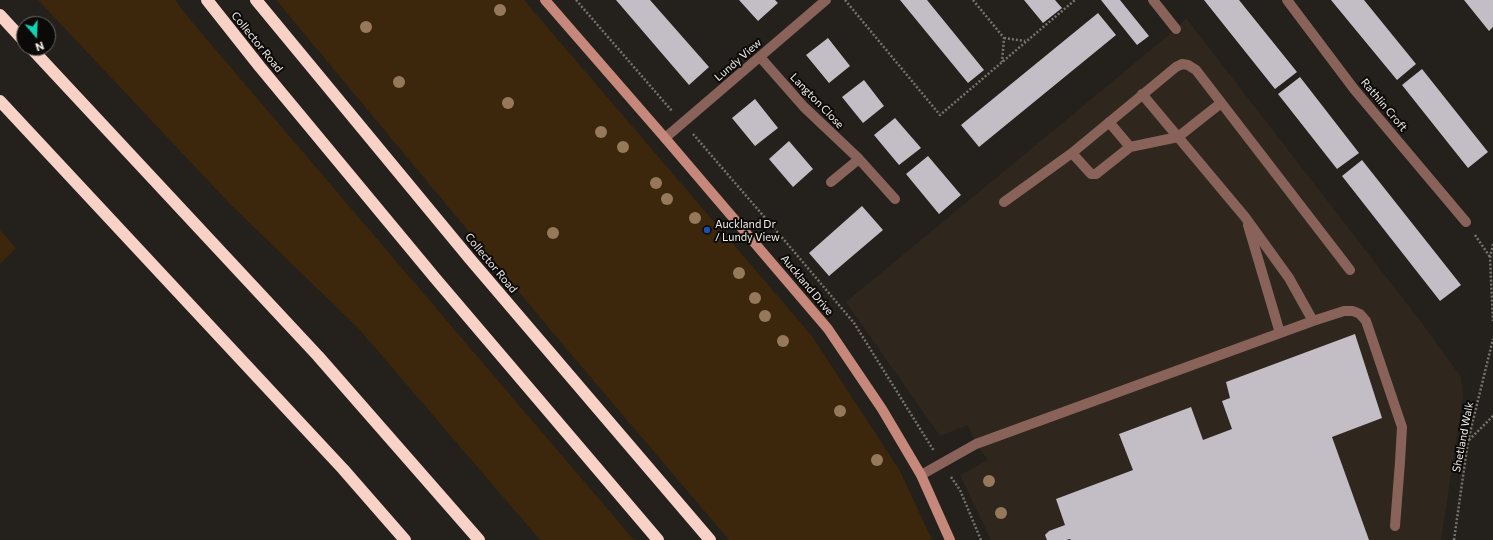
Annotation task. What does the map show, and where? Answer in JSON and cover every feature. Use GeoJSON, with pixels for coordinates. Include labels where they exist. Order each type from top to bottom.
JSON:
{"type":"FeatureCollection","features":[{"type":"Feature","properties":{"kind":"highway","name":"Collector Road"},"geometry":{"type":"LineString","coordinates":[[207,0],[260,67],[435,278],[658,540]]}},
{"type":"Feature","properties":{"kind":"highway","name":"Collector Road"},"geometry":{"type":"LineString","coordinates":[[256,0],[470,259],[710,540]]}},
{"type":"Feature","properties":{"kind":"highway"},"geometry":{"type":"LineString","coordinates":[[0,15],[16,32]]}},
{"type":"Feature","properties":{"kind":"highway"},"geometry":{"type":"LineString","coordinates":[[38,56],[318,356],[478,540]]}},
{"type":"Feature","properties":{"kind":"highway"},"geometry":{"type":"LineString","coordinates":[[0,101],[343,469],[405,540]]}},
{"type":"Feature","properties":{"kind":"street","name":"Auckland Drive"},"geometry":{"type":"LineString","coordinates":[[544,0],[665,138],[828,329],[882,409],[921,475],[950,540]]}},
{"type":"Feature","properties":{"kind":"street","name":"Lundy View"},"geometry":{"type":"LineString","coordinates":[[665,138],[826,0]]}},
{"type":"Feature","properties":{"kind":"street"},"geometry":{"type":"LineString","coordinates":[[1153,0],[1176,28]]}},
{"type":"Feature","properties":{"kind":"street","name":"Rathlin Croft"},"geometry":{"type":"LineString","coordinates":[[1287,0],[1354,89],[1466,222]]}},
{"type":"Feature","properties":{"kind":"street","name":"Langton Close"},"geometry":{"type":"LineString","coordinates":[[760,57],[804,107],[859,159],[895,199]]}},
{"type":"Feature","properties":{"kind":"street"},"geometry":{"type":"LineString","coordinates":[[1004,202],[1072,152],[1176,68],[1182,64],[1188,65],[1196,70],[1350,270]]}},
{"type":"Feature","properties":{"kind":"street"},"geometry":{"type":"LineString","coordinates":[[1142,94],[1246,217],[1289,278],[1313,321]]}},
{"type":"Feature","properties":{"kind":"street"},"geometry":{"type":"LineString","coordinates":[[1072,152],[1091,174],[1096,174],[1130,147],[1178,137],[1221,103]]}},
{"type":"Feature","properties":{"kind":"street"},"geometry":{"type":"LineString","coordinates":[[1109,122],[1130,147]]}},
{"type":"Feature","properties":{"kind":"street"},"geometry":{"type":"LineString","coordinates":[[831,182],[859,159]]}},
{"type":"Feature","properties":{"kind":"street"},"geometry":{"type":"LineString","coordinates":[[1246,217],[1280,333]]}},
{"type":"Feature","properties":{"kind":"street"},"geometry":{"type":"LineString","coordinates":[[921,475],[976,444],[1313,321],[1344,311],[1353,311],[1360,314],[1366,321],[1402,427],[1394,526]]}},
{"type":"Feature","properties":{"kind":"path"},"geometry":{"type":"LineString","coordinates":[[845,0],[940,115],[1075,0]]}},
{"type":"Feature","properties":{"kind":"path"},"geometry":{"type":"LineString","coordinates":[[973,0],[1004,38],[1026,42]]}},
{"type":"Feature","properties":{"kind":"path"},"geometry":{"type":"LineString","coordinates":[[1002,62],[1004,38]]}},
{"type":"Feature","properties":{"kind":"path"},"geometry":{"type":"LineString","coordinates":[[1466,222],[1490,258]]}},
{"type":"Feature","properties":{"kind":"path"},"geometry":{"type":"LineString","coordinates":[[1493,244],[1490,258],[1493,321]]}},
{"type":"Feature","properties":{"kind":"path","name":"Shetland Walk"},"geometry":{"type":"LineString","coordinates":[[1454,540],[1468,441],[1493,339]]}},
{"type":"Feature","properties":{"kind":"path"},"geometry":{"type":"LineString","coordinates":[[1468,441],[1493,417]]}},
{"type":"Feature","properties":{"kind":"shaded area"},"geometry":{"type":"Polygon","coordinates":[[[38,0],[175,0],[192,22],[634,540],[540,540],[359,329],[230,204],[56,19],[56,16],[53,16],[38,0]]]}},
{"type":"Feature","properties":{"kind":"shaded area"},"geometry":{"type":"Polygon","coordinates":[[[276,0],[524,0],[812,336],[900,471],[932,540],[729,540],[564,346],[276,0]]]}},
{"type":"Feature","properties":{"kind":"shaded area"},"geometry":{"type":"Polygon","coordinates":[[[1186,18],[1421,322],[1461,377],[1463,395],[1441,540],[991,540],[960,475],[988,460],[976,444],[968,425],[940,436],[846,302],[1176,29],[1186,18]]]}},
{"type":"Feature","properties":{"kind":"shaded area"},"geometry":{"type":"Polygon","coordinates":[[[0,230],[16,248],[0,264],[0,230]]]}},
{"type":"Feature","properties":{"kind":"building"},"geometry":{"type":"Polygon","coordinates":[[[616,0],[650,0],[709,67],[689,85],[616,0]]]}},
{"type":"Feature","properties":{"kind":"building"},"geometry":{"type":"Polygon","coordinates":[[[739,0],[775,0],[778,3],[758,21],[739,0]]]}},
{"type":"Feature","properties":{"kind":"building"},"geometry":{"type":"Polygon","coordinates":[[[900,0],[927,0],[984,70],[968,83],[900,0]]]}},
{"type":"Feature","properties":{"kind":"building"},"geometry":{"type":"Polygon","coordinates":[[[1024,0],[1055,0],[1062,8],[1043,23],[1024,0]]]}},
{"type":"Feature","properties":{"kind":"building"},"geometry":{"type":"Polygon","coordinates":[[[1101,0],[1120,0],[1149,36],[1137,45],[1101,0]]]}},
{"type":"Feature","properties":{"kind":"building"},"geometry":{"type":"Polygon","coordinates":[[[1204,0],[1239,0],[1297,72],[1275,89],[1204,0]]]}},
{"type":"Feature","properties":{"kind":"building"},"geometry":{"type":"Polygon","coordinates":[[[1331,0],[1364,0],[1416,64],[1397,80],[1331,0]]]}},
{"type":"Feature","properties":{"kind":"building"},"geometry":{"type":"Polygon","coordinates":[[[1464,0],[1493,0],[1493,27],[1489,31],[1464,0]]]}},
{"type":"Feature","properties":{"kind":"building"},"geometry":{"type":"Polygon","coordinates":[[[1098,13],[1116,35],[979,147],[961,125],[1098,13]]]}},
{"type":"Feature","properties":{"kind":"building"},"geometry":{"type":"Polygon","coordinates":[[[828,38],[850,66],[829,83],[806,55],[828,38]]]}},
{"type":"Feature","properties":{"kind":"building"},"geometry":{"type":"Polygon","coordinates":[[[1422,69],[1488,152],[1468,168],[1402,85],[1422,69]]]}},
{"type":"Feature","properties":{"kind":"building"},"geometry":{"type":"Polygon","coordinates":[[[1300,77],[1359,153],[1337,169],[1278,94],[1300,77]]]}},
{"type":"Feature","properties":{"kind":"building"},"geometry":{"type":"Polygon","coordinates":[[[864,80],[884,106],[863,123],[842,97],[864,80]]]}},
{"type":"Feature","properties":{"kind":"building"},"geometry":{"type":"Polygon","coordinates":[[[755,99],[778,128],[755,146],[732,118],[755,99]]]}},
{"type":"Feature","properties":{"kind":"building"},"geometry":{"type":"Polygon","coordinates":[[[895,118],[921,148],[899,165],[874,135],[895,118]]]}},
{"type":"Feature","properties":{"kind":"building"},"geometry":{"type":"Polygon","coordinates":[[[789,141],[813,169],[793,187],[769,159],[789,141]]]}},
{"type":"Feature","properties":{"kind":"building"},"geometry":{"type":"Polygon","coordinates":[[[928,156],[961,195],[939,214],[906,174],[928,156]]]}},
{"type":"Feature","properties":{"kind":"building"},"geometry":{"type":"Polygon","coordinates":[[[1362,160],[1461,285],[1440,301],[1342,176],[1362,160]]]}},
{"type":"Feature","properties":{"kind":"building"},"geometry":{"type":"Polygon","coordinates":[[[862,206],[883,230],[829,276],[809,253],[862,206]]]}},
{"type":"Feature","properties":{"kind":"building"},"geometry":{"type":"Polygon","coordinates":[[[1355,334],[1382,418],[1332,437],[1369,540],[1047,540],[1045,535],[1049,531],[1065,525],[1056,499],[1133,470],[1119,434],[1191,407],[1203,440],[1232,429],[1222,401],[1230,398],[1226,382],[1355,334]]]}},
{"type":"Feature","properties":{"kind":"place","name":"Auckland Dr / Lundy View"},"geometry":{"type":"Point","coordinates":[707,230]}}]}
